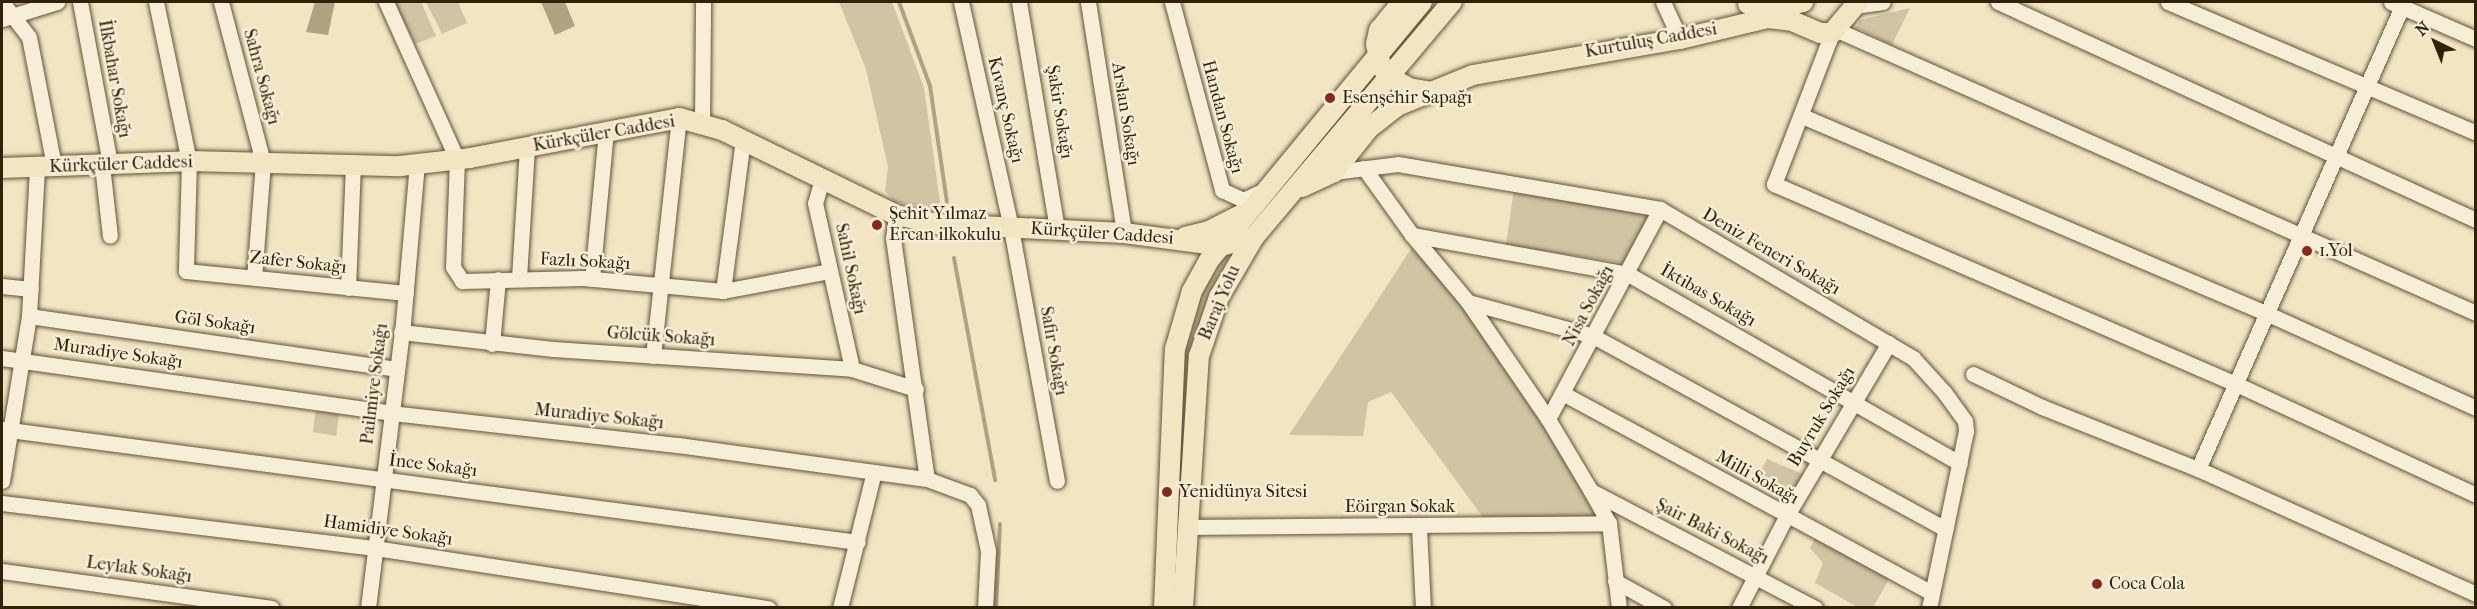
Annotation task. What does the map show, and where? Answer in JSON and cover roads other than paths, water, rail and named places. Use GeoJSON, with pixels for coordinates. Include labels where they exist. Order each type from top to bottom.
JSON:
{"type":"FeatureCollection","features":[{"type":"Feature","properties":{"kind":"main road"},"geometry":{"type":"LineString","coordinates":[[1402,2],[1379,30],[1377,54],[1388,76],[1409,88],[1431,92]]}},
{"type":"Feature","properties":{"kind":"main road","name":"Baraj Yolu"},"geometry":{"type":"LineString","coordinates":[[1164,608],[1175,349],[1192,291],[1221,246],[1252,206],[1422,2]]}},
{"type":"Feature","properties":{"kind":"main road","name":"Baraj Yolu"},"geometry":{"type":"LineString","coordinates":[[1183,608],[1190,527],[1199,356],[1227,279],[1254,237],[1297,190],[1371,96],[1452,2]]}},
{"type":"Feature","properties":{"kind":"main road"},"geometry":{"type":"LineString","coordinates":[[1747,3],[1769,10],[1803,2]]}},
{"type":"Feature","properties":{"kind":"main road"},"geometry":{"type":"LineString","coordinates":[[1812,2],[1807,17],[1840,18]]}},
{"type":"Feature","properties":{"kind":"main road","name":"Kurtuluş Caddesi"},"geometry":{"type":"LineString","coordinates":[[1334,172],[1369,128],[1397,106],[1473,75],[1680,39],[1731,26],[1780,18],[1840,18]]}},
{"type":"Feature","properties":{"kind":"main road"},"geometry":{"type":"LineString","coordinates":[[1349,89],[1360,88],[1371,96],[1377,107],[1369,128]]}},
{"type":"Feature","properties":{"kind":"main road","name":"Kürkçüler Caddesi"},"geometry":{"type":"LineString","coordinates":[[2,168],[189,161],[353,165],[417,164],[527,147],[679,118],[743,141],[896,215],[938,225],[1124,233],[1180,238],[1221,246]]}},
{"type":"Feature","properties":{"kind":"main road"},"geometry":{"type":"LineString","coordinates":[[1297,190],[1334,172]]}},
{"type":"Feature","properties":{"kind":"main road"},"geometry":{"type":"LineString","coordinates":[[1180,238],[1231,222],[1252,206]]}},
{"type":"Feature","properties":{"kind":"main road"},"geometry":{"type":"LineString","coordinates":[[1221,246],[1254,237]]}},
{"type":"Feature","properties":{"kind":"main road"},"geometry":{"type":"LineString","coordinates":[[1169,527],[1190,527]]}},
{"type":"Feature","properties":{"kind":"street"},"geometry":{"type":"LineString","coordinates":[[2,2],[7,17],[29,37],[46,167],[28,316],[6,430],[2,481]]}},
{"type":"Feature","properties":{"kind":"street"},"geometry":{"type":"LineString","coordinates":[[7,17],[57,2]]}},
{"type":"Feature","properties":{"kind":"street","name":"İlkbahar Sokağı"},"geometry":{"type":"LineString","coordinates":[[80,2],[106,164],[110,236]]}},
{"type":"Feature","properties":{"kind":"street"},"geometry":{"type":"LineString","coordinates":[[156,2],[189,161]]}},
{"type":"Feature","properties":{"kind":"street","name":"Sahra Sokağı"},"geometry":{"type":"LineString","coordinates":[[221,2],[262,162],[254,278]]}},
{"type":"Feature","properties":{"kind":"street"},"geometry":{"type":"LineString","coordinates":[[386,2],[457,159]]}},
{"type":"Feature","properties":{"kind":"street"},"geometry":{"type":"LineString","coordinates":[[702,125],[703,2]]}},
{"type":"Feature","properties":{"kind":"street","name":"Kıvanç Sokağı"},"geometry":{"type":"LineString","coordinates":[[961,2],[1011,228]]}},
{"type":"Feature","properties":{"kind":"street","name":"Şakir Sokağı"},"geometry":{"type":"LineString","coordinates":[[1019,2],[1058,230]]}},
{"type":"Feature","properties":{"kind":"street","name":"Arslan Sokağı"},"geometry":{"type":"LineString","coordinates":[[1088,2],[1124,233]]}},
{"type":"Feature","properties":{"kind":"street","name":"Handan Sokağı"},"geometry":{"type":"LineString","coordinates":[[1172,2],[1222,190],[1243,200],[1269,187]]}},
{"type":"Feature","properties":{"kind":"street"},"geometry":{"type":"LineString","coordinates":[[1663,2],[1680,39]]}},
{"type":"Feature","properties":{"kind":"street"},"geometry":{"type":"LineString","coordinates":[[1883,2],[1840,18],[1803,116],[1774,184],[2236,384],[2475,495]]}},
{"type":"Feature","properties":{"kind":"street"},"geometry":{"type":"LineString","coordinates":[[1998,2],[2475,220]]}},
{"type":"Feature","properties":{"kind":"street"},"geometry":{"type":"LineString","coordinates":[[2168,2],[2475,133]]}},
{"type":"Feature","properties":{"kind":"street"},"geometry":{"type":"LineString","coordinates":[[1731,26],[1747,3]]}},
{"type":"Feature","properties":{"kind":"street"},"geometry":{"type":"LineString","coordinates":[[2198,469],[2336,158],[2399,3],[2475,39]]}},
{"type":"Feature","properties":{"kind":"street"},"geometry":{"type":"LineString","coordinates":[[1840,18],[2301,238],[2475,313]]}},
{"type":"Feature","properties":{"kind":"street"},"geometry":{"type":"LineString","coordinates":[[1803,116],[2268,314],[2475,408]]}},
{"type":"Feature","properties":{"kind":"street"},"geometry":{"type":"LineString","coordinates":[[653,356],[679,118]]}},
{"type":"Feature","properties":{"kind":"street"},"geometry":{"type":"LineString","coordinates":[[592,279],[606,132]]}},
{"type":"Feature","properties":{"kind":"street"},"geometry":{"type":"LineString","coordinates":[[723,291],[743,141]]}},
{"type":"Feature","properties":{"kind":"street"},"geometry":{"type":"LineString","coordinates":[[519,278],[527,147]]}},
{"type":"Feature","properties":{"kind":"street","name":"Fazlı Sokağı"},"geometry":{"type":"LineString","coordinates":[[457,159],[454,273],[469,282],[519,278],[592,279],[723,291],[830,271]]}},
{"type":"Feature","properties":{"kind":"street","name":"Zafer Sokağı"},"geometry":{"type":"LineString","coordinates":[[189,161],[186,271],[405,293]]}},
{"type":"Feature","properties":{"kind":"street","name":"Pailmiye Sokağı"},"geometry":{"type":"LineString","coordinates":[[368,608],[401,332],[417,164]]}},
{"type":"Feature","properties":{"kind":"street","name":"Deniz Feneri Sokağı"},"geometry":{"type":"LineString","coordinates":[[1334,172],[1398,164],[1660,209],[1742,261],[1913,358],[1965,421],[1960,463],[1931,600]]}},
{"type":"Feature","properties":{"kind":"street"},"geometry":{"type":"LineString","coordinates":[[348,288],[353,165]]}},
{"type":"Feature","properties":{"kind":"street"},"geometry":{"type":"LineString","coordinates":[[1364,168],[1412,236],[1468,302],[1548,419],[1591,491],[1609,523],[1619,608]]}},
{"type":"Feature","properties":{"kind":"street","name":"Sahil Sokağı"},"geometry":{"type":"LineString","coordinates":[[822,179],[815,203],[852,369]]}},
{"type":"Feature","properties":{"kind":"street","name":"Nisa Sokağı"},"geometry":{"type":"LineString","coordinates":[[1548,419],[1564,394],[1628,274],[1660,209]]}},
{"type":"Feature","properties":{"kind":"street"},"geometry":{"type":"LineString","coordinates":[[896,215],[893,238],[927,479]]}},
{"type":"Feature","properties":{"kind":"street","name":"Safir Sokağı"},"geometry":{"type":"LineString","coordinates":[[1011,228],[1057,481]]}},
{"type":"Feature","properties":{"kind":"street","name":"İktibas Sokağı"},"geometry":{"type":"LineString","coordinates":[[1412,236],[1628,274],[1960,463]]}},
{"type":"Feature","properties":{"kind":"street"},"geometry":{"type":"LineString","coordinates":[[492,344],[498,279]]}},
{"type":"Feature","properties":{"kind":"street"},"geometry":{"type":"LineString","coordinates":[[2,286],[31,289]]}},
{"type":"Feature","properties":{"kind":"street"},"geometry":{"type":"LineString","coordinates":[[1468,302],[1593,336],[1946,529]]}},
{"type":"Feature","properties":{"kind":"street","name":"Göl Sokağı"},"geometry":{"type":"LineString","coordinates":[[28,316],[396,369]]}},
{"type":"Feature","properties":{"kind":"street","name":"Gölcük Sokağı"},"geometry":{"type":"LineString","coordinates":[[401,332],[492,344],[852,369],[916,389]]}},
{"type":"Feature","properties":{"kind":"street","name":"Buyruk Sokağı"},"geometry":{"type":"LineString","coordinates":[[1739,608],[1786,517],[1819,459],[1856,403],[1889,343]]}},
{"type":"Feature","properties":{"kind":"street","name":"Muradiye Sokağı"},"geometry":{"type":"LineString","coordinates":[[2,358],[391,413],[927,479],[970,495],[978,505],[988,551],[985,608]]}},
{"type":"Feature","properties":{"kind":"street"},"geometry":{"type":"LineString","coordinates":[[1973,374],[2042,407],[2198,469],[2475,594]]}},
{"type":"Feature","properties":{"kind":"street","name":"Milli Sokağı"},"geometry":{"type":"LineString","coordinates":[[1564,394],[1931,600]]}},
{"type":"Feature","properties":{"kind":"street","name":"İnce Sokağı"},"geometry":{"type":"LineString","coordinates":[[6,430],[858,542]]}},
{"type":"Feature","properties":{"kind":"street"},"geometry":{"type":"LineString","coordinates":[[840,608],[874,472]]}},
{"type":"Feature","properties":{"kind":"street","name":"Şair Baki Sokağı"},"geometry":{"type":"LineString","coordinates":[[1591,491],[1815,608]]}},
{"type":"Feature","properties":{"kind":"street","name":"Hamidiye Sokağı"},"geometry":{"type":"LineString","coordinates":[[2,503],[375,548],[768,608]]}},
{"type":"Feature","properties":{"kind":"street","name":"Eöirgan Sokak"},"geometry":{"type":"LineString","coordinates":[[1190,527],[1419,527],[1609,523]]}},
{"type":"Feature","properties":{"kind":"street"},"geometry":{"type":"LineString","coordinates":[[1419,527],[1423,608]]}},
{"type":"Feature","properties":{"kind":"street","name":"Leylak Sokağı"},"geometry":{"type":"LineString","coordinates":[[2,570],[271,608]]}},
{"type":"Feature","properties":{"kind":"street"},"geometry":{"type":"LineString","coordinates":[[1615,581],[1664,608]]}},
{"type":"Feature","properties":{"kind":"waterway"},"geometry":{"type":"LineString","coordinates":[[899,2],[930,86],[947,202]]}},
{"type":"Feature","properties":{"kind":"waterway"},"geometry":{"type":"LineString","coordinates":[[954,258],[995,480]]}},
{"type":"Feature","properties":{"kind":"waterway"},"geometry":{"type":"LineString","coordinates":[[996,608],[1000,524]]}},
{"type":"Feature","properties":{"kind":"place","name":"Esenşehir Sapağı"},"geometry":{"type":"Point","coordinates":[1330,98]}},
{"type":"Feature","properties":{"kind":"place","name":"Şehit Yılmaz Ercan ilkokulu"},"geometry":{"type":"Point","coordinates":[877,225]}},
{"type":"Feature","properties":{"kind":"place","name":"1.Yol"},"geometry":{"type":"Point","coordinates":[2307,251]}},
{"type":"Feature","properties":{"kind":"place","name":"Yenidünya Sitesi"},"geometry":{"type":"Point","coordinates":[1167,492]}},
{"type":"Feature","properties":{"kind":"place","name":"Coca Cola"},"geometry":{"type":"Point","coordinates":[2097,584]}}]}
